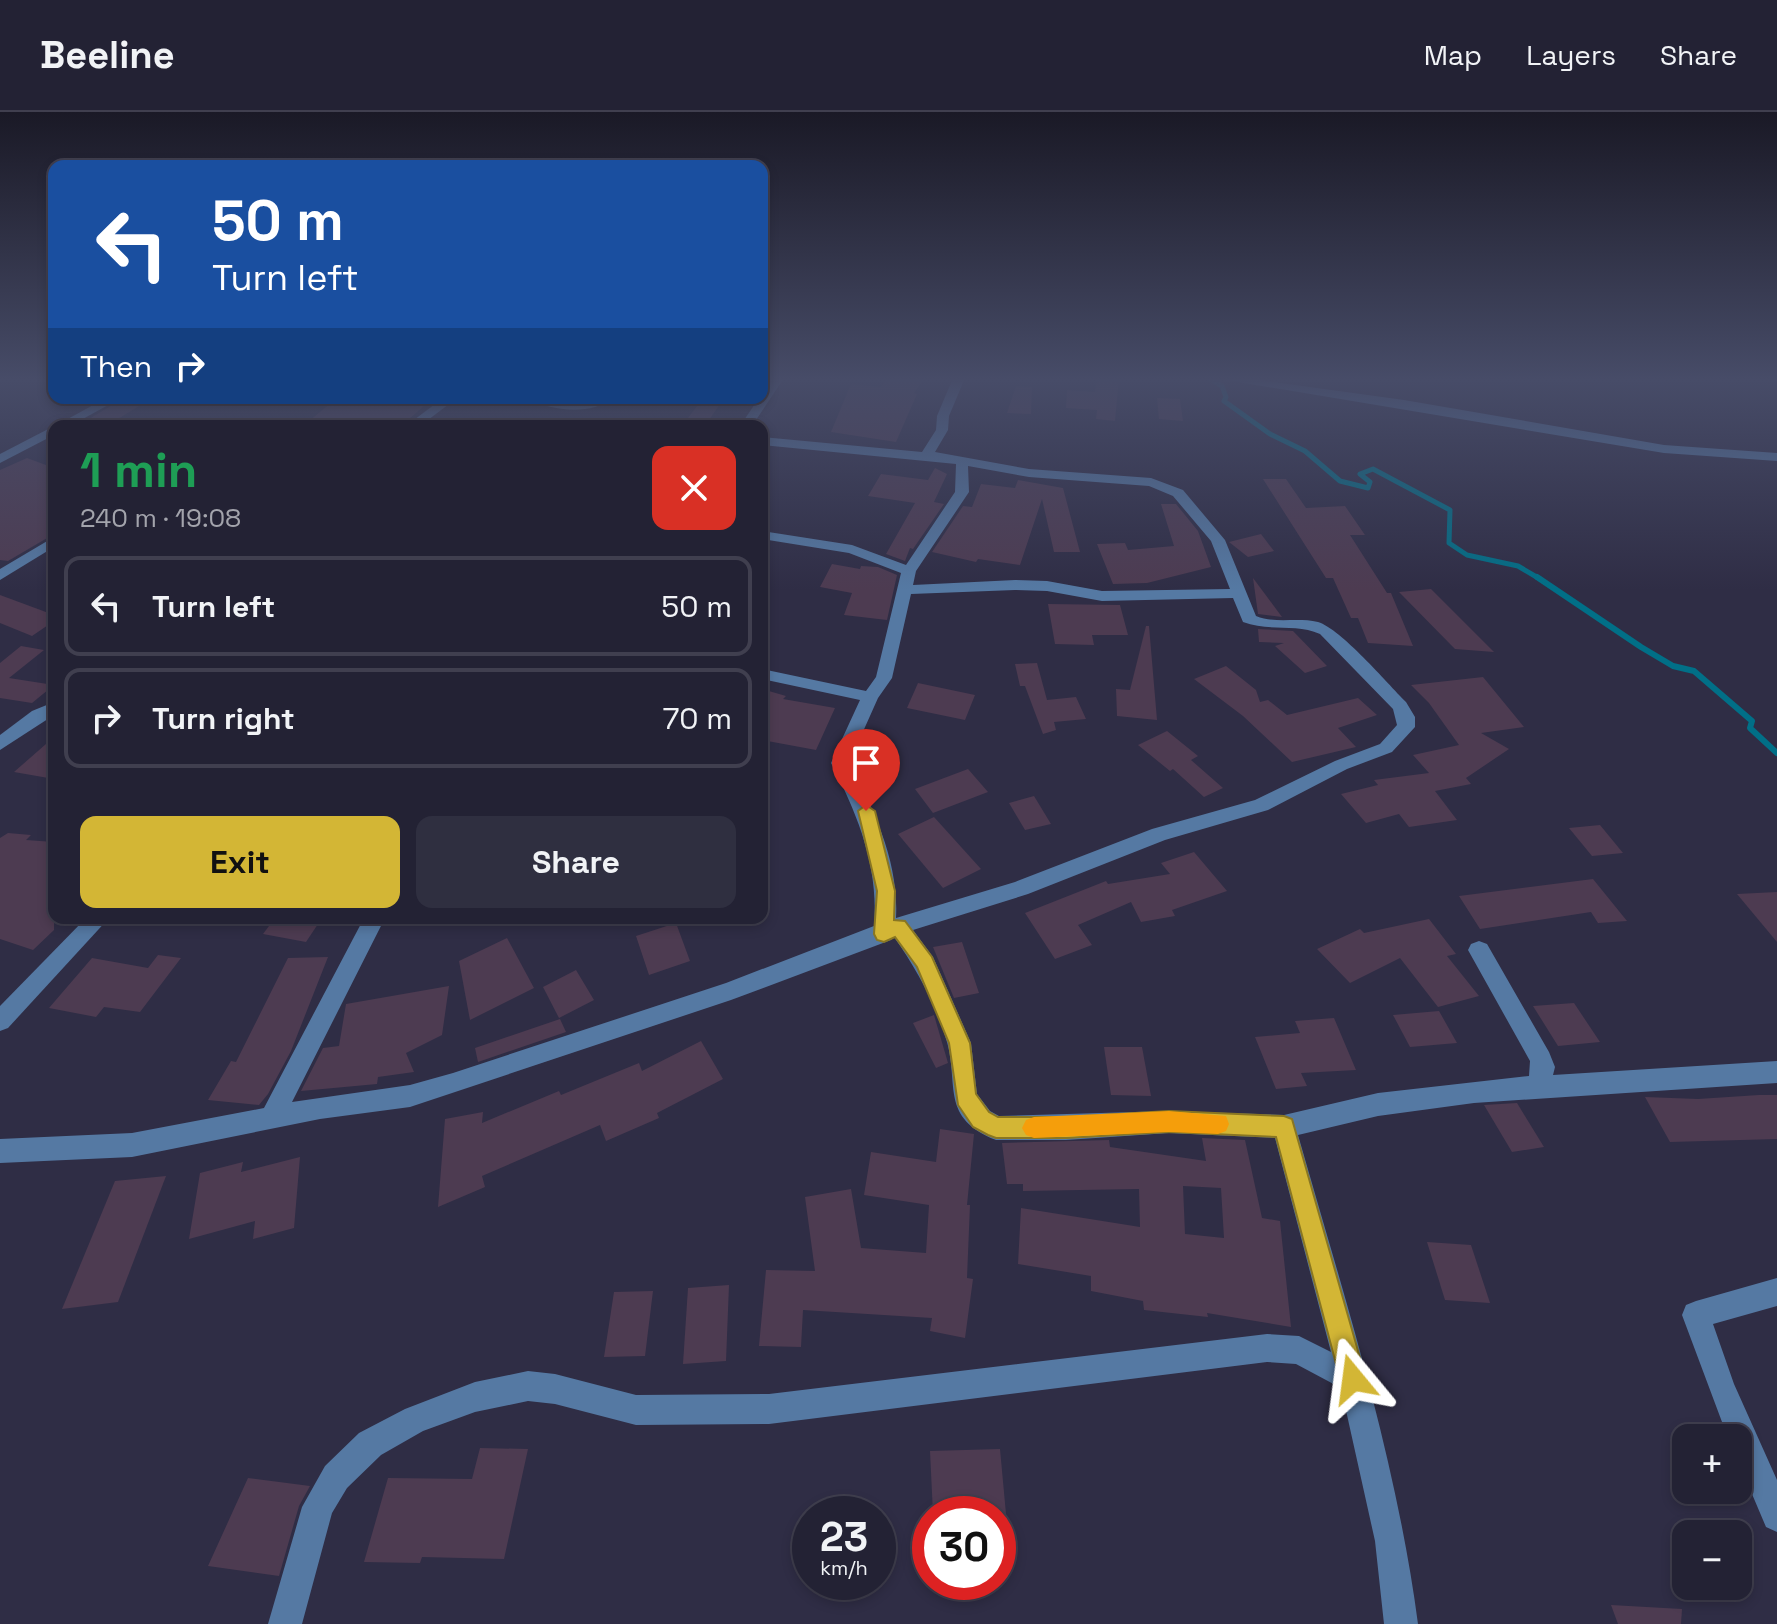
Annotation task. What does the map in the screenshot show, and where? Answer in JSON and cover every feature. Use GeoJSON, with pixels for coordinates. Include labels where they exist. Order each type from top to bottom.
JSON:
{"type":"FeatureCollection","features":[{"type":"Feature","properties":{"kind":"street"},"geometry":{"type":"LineString","coordinates":[[0,459],[19,449]]}},
{"type":"Feature","properties":{"kind":"street"},"geometry":{"type":"LineString","coordinates":[[0,1151],[132,1145],[271,1118],[410,1096],[453,1084],[717,996],[891,930],[1021,888],[1159,834],[1247,811],[1341,765],[1373,754],[1396,740],[1406,727],[1406,717],[1400,706],[1326,631],[1315,624],[1256,623],[1249,619],[1218,540],[1178,493],[1151,482],[1029,473],[929,455],[914,457],[834,449]]}},
{"type":"Feature","properties":{"kind":"street"},"geometry":{"type":"LineString","coordinates":[[929,455],[930,449]]}},
{"type":"Feature","properties":{"kind":"street"},"geometry":{"type":"LineString","coordinates":[[1661,449],[1777,457]]}},
{"type":"Feature","properties":{"kind":"street"},"geometry":{"type":"LineString","coordinates":[[962,462],[964,478],[957,501],[909,571],[893,653],[884,678],[870,697],[840,763],[866,811],[886,891],[891,930],[925,963],[959,1043],[965,1098],[981,1119],[996,1128],[1066,1128],[1169,1122],[1284,1127],[1384,1103],[1538,1087],[1777,1072]]}},
{"type":"Feature","properties":{"kind":"street"},"geometry":{"type":"LineString","coordinates":[[768,536],[852,549],[909,571]]}},
{"type":"Feature","properties":{"kind":"street"},"geometry":{"type":"LineString","coordinates":[[0,576],[48,545]]}},
{"type":"Feature","properties":{"kind":"street"},"geometry":{"type":"LineString","coordinates":[[903,590],[1015,585],[1047,586],[1102,596],[1237,593]]}},
{"type":"Feature","properties":{"kind":"street"},"geometry":{"type":"LineString","coordinates":[[768,675],[870,697]]}},
{"type":"Feature","properties":{"kind":"street"},"geometry":{"type":"LineString","coordinates":[[0,744],[48,711]]}},
{"type":"Feature","properties":{"kind":"street"},"geometry":{"type":"LineString","coordinates":[[0,1021],[93,924]]}},
{"type":"Feature","properties":{"kind":"street"},"geometry":{"type":"LineString","coordinates":[[271,1118],[372,924]]}},
{"type":"Feature","properties":{"kind":"street"},"geometry":{"type":"LineString","coordinates":[[1479,950],[1541,1059],[1543,1067],[1538,1087]]}},
{"type":"Feature","properties":{"kind":"street"},"geometry":{"type":"LineString","coordinates":[[1284,1127],[1353,1379],[1391,1541],[1401,1624]]}},
{"type":"Feature","properties":{"kind":"street"},"geometry":{"type":"LineString","coordinates":[[1777,1292],[1696,1315],[1721,1387],[1777,1516]]}},
{"type":"Feature","properties":{"kind":"street"},"geometry":{"type":"LineString","coordinates":[[285,1624],[318,1507],[336,1477],[370,1444],[415,1419],[475,1397],[528,1386],[555,1389],[636,1410],[769,1409],[1267,1348],[1299,1350],[1353,1379]]}},
{"type":"Feature","properties":{"kind":"building"},"geometry":{"type":"Polygon","coordinates":[[[27,458],[48,466],[48,538],[8,561],[0,560],[0,470],[27,458]]]}},
{"type":"Feature","properties":{"kind":"building"},"geometry":{"type":"Polygon","coordinates":[[[935,468],[947,474],[934,502],[944,504],[913,549],[910,548],[905,561],[886,554],[915,503],[868,496],[881,474],[928,480],[935,468]]]}},
{"type":"Feature","properties":{"kind":"building"},"geometry":{"type":"Polygon","coordinates":[[[1263,479],[1286,479],[1306,508],[1345,506],[1365,535],[1350,535],[1387,593],[1391,593],[1413,646],[1368,643],[1358,618],[1351,618],[1333,578],[1326,578],[1263,479]]]}},
{"type":"Feature","properties":{"kind":"building"},"geometry":{"type":"Polygon","coordinates":[[[1018,480],[1063,488],[1080,552],[1054,552],[1042,499],[1020,565],[978,559],[976,562],[932,552],[963,506],[972,507],[981,484],[1015,488],[1018,480]]]}},
{"type":"Feature","properties":{"kind":"building"},"geometry":{"type":"Polygon","coordinates":[[[1161,504],[1176,504],[1198,531],[1211,567],[1147,583],[1113,584],[1097,544],[1125,543],[1128,550],[1174,546],[1161,504]]]}},
{"type":"Feature","properties":{"kind":"building"},"geometry":{"type":"Polygon","coordinates":[[[1261,534],[1274,551],[1248,557],[1229,542],[1261,534]]]}},
{"type":"Feature","properties":{"kind":"building"},"geometry":{"type":"Polygon","coordinates":[[[832,564],[860,569],[861,566],[878,567],[897,575],[887,620],[844,615],[852,593],[820,587],[832,564]]]}},
{"type":"Feature","properties":{"kind":"building"},"geometry":{"type":"Polygon","coordinates":[[[1253,578],[1282,617],[1258,614],[1253,578]]]}},
{"type":"Feature","properties":{"kind":"building"},"geometry":{"type":"Polygon","coordinates":[[[1431,589],[1494,652],[1455,649],[1399,592],[1431,589]]]}},
{"type":"Feature","properties":{"kind":"building"},"geometry":{"type":"Polygon","coordinates":[[[0,595],[48,613],[48,625],[32,636],[0,623],[0,595]]]}},
{"type":"Feature","properties":{"kind":"building"},"geometry":{"type":"Polygon","coordinates":[[[1048,604],[1120,605],[1128,635],[1092,635],[1094,645],[1055,644],[1048,604]]]}},
{"type":"Feature","properties":{"kind":"building"},"geometry":{"type":"Polygon","coordinates":[[[1146,626],[1149,626],[1157,720],[1117,716],[1116,689],[1130,690],[1146,626]]]}},
{"type":"Feature","properties":{"kind":"building"},"geometry":{"type":"Polygon","coordinates":[[[1258,629],[1293,631],[1327,666],[1305,673],[1275,646],[1284,643],[1259,642],[1258,629]]]}},
{"type":"Feature","properties":{"kind":"building"},"geometry":{"type":"Polygon","coordinates":[[[21,646],[44,650],[9,678],[48,684],[48,690],[32,703],[0,698],[0,663],[21,646]]]}},
{"type":"Feature","properties":{"kind":"building"},"geometry":{"type":"Polygon","coordinates":[[[1037,663],[1047,700],[1076,697],[1086,719],[1054,722],[1056,730],[1043,734],[1025,686],[1020,686],[1015,664],[1037,663]]]}},
{"type":"Feature","properties":{"kind":"building"},"geometry":{"type":"Polygon","coordinates":[[[1226,666],[1256,690],[1260,702],[1268,700],[1287,715],[1358,698],[1377,715],[1338,728],[1356,747],[1292,762],[1243,716],[1194,679],[1226,666]]]}},
{"type":"Feature","properties":{"kind":"building"},"geometry":{"type":"Polygon","coordinates":[[[1483,677],[1524,727],[1481,733],[1509,749],[1466,778],[1471,784],[1435,791],[1457,820],[1409,827],[1399,814],[1366,823],[1341,794],[1378,785],[1374,780],[1429,773],[1413,755],[1459,745],[1429,703],[1411,685],[1483,677]]]}},
{"type":"Feature","properties":{"kind":"building"},"geometry":{"type":"Polygon","coordinates":[[[918,683],[975,695],[965,720],[907,708],[918,683]]]}},
{"type":"Feature","properties":{"kind":"building"},"geometry":{"type":"Polygon","coordinates":[[[768,691],[786,696],[783,699],[835,708],[816,750],[768,741],[768,691]]]}},
{"type":"Feature","properties":{"kind":"building"},"geometry":{"type":"Polygon","coordinates":[[[1167,731],[1198,756],[1191,760],[1223,788],[1204,797],[1173,769],[1170,771],[1138,745],[1167,731]]]}},
{"type":"Feature","properties":{"kind":"building"},"geometry":{"type":"Polygon","coordinates":[[[48,742],[48,778],[14,772],[48,742]]]}},
{"type":"Feature","properties":{"kind":"building"},"geometry":{"type":"Polygon","coordinates":[[[968,769],[988,792],[933,813],[915,789],[968,769]]]}},
{"type":"Feature","properties":{"kind":"building"},"geometry":{"type":"Polygon","coordinates":[[[1034,796],[1051,824],[1025,830],[1009,803],[1034,796]]]}},
{"type":"Feature","properties":{"kind":"building"},"geometry":{"type":"Polygon","coordinates":[[[934,817],[981,869],[943,888],[898,834],[934,817]]]}},
{"type":"Feature","properties":{"kind":"building"},"geometry":{"type":"Polygon","coordinates":[[[1600,825],[1623,853],[1592,856],[1569,828],[1600,825]]]}},
{"type":"Feature","properties":{"kind":"building"},"geometry":{"type":"Polygon","coordinates":[[[8,833],[31,835],[26,840],[48,842],[48,924],[54,924],[54,930],[33,950],[0,939],[0,838],[8,833]]]}},
{"type":"Feature","properties":{"kind":"building"},"geometry":{"type":"Polygon","coordinates":[[[1194,852],[1227,891],[1172,910],[1175,916],[1141,922],[1131,902],[1078,925],[1092,945],[1055,959],[1025,913],[1106,881],[1108,884],[1170,874],[1161,863],[1194,852]]]}},
{"type":"Feature","properties":{"kind":"building"},"geometry":{"type":"Polygon","coordinates":[[[1593,879],[1627,921],[1598,923],[1591,912],[1480,929],[1459,896],[1593,879]]]}},
{"type":"Feature","properties":{"kind":"building"},"geometry":{"type":"Polygon","coordinates":[[[1777,892],[1777,942],[1737,894],[1777,892]]]}},
{"type":"Feature","properties":{"kind":"building"},"geometry":{"type":"Polygon","coordinates":[[[1429,919],[1456,954],[1447,956],[1479,996],[1438,1007],[1400,958],[1350,983],[1317,949],[1360,929],[1364,933],[1429,919]]]}},
{"type":"Feature","properties":{"kind":"building"},"geometry":{"type":"Polygon","coordinates":[[[270,924],[318,924],[306,942],[263,934],[270,924]]]}},
{"type":"Feature","properties":{"kind":"building"},"geometry":{"type":"Polygon","coordinates":[[[676,924],[690,961],[649,975],[636,936],[676,924]]]}},
{"type":"Feature","properties":{"kind":"building"},"geometry":{"type":"Polygon","coordinates":[[[507,938],[534,988],[470,1020],[459,961],[507,938]]]}},
{"type":"Feature","properties":{"kind":"building"},"geometry":{"type":"Polygon","coordinates":[[[962,942],[979,993],[954,998],[933,947],[962,942]]]}},
{"type":"Feature","properties":{"kind":"building"},"geometry":{"type":"Polygon","coordinates":[[[158,955],[181,958],[140,1012],[104,1007],[96,1017],[49,1008],[92,958],[148,968],[158,955]]]}},
{"type":"Feature","properties":{"kind":"building"},"geometry":{"type":"Polygon","coordinates":[[[328,957],[291,1051],[259,1105],[208,1100],[231,1061],[236,1062],[288,958],[328,957]]]}},
{"type":"Feature","properties":{"kind":"building"},"geometry":{"type":"Polygon","coordinates":[[[576,970],[594,1000],[559,1018],[543,987],[576,970]]]}},
{"type":"Feature","properties":{"kind":"building"},"geometry":{"type":"Polygon","coordinates":[[[449,986],[442,1035],[406,1053],[414,1072],[378,1077],[377,1084],[301,1091],[323,1048],[339,1046],[346,1004],[449,986]]]}},
{"type":"Feature","properties":{"kind":"building"},"geometry":{"type":"Polygon","coordinates":[[[1574,1003],[1600,1042],[1558,1046],[1533,1006],[1574,1003]]]}},
{"type":"Feature","properties":{"kind":"building"},"geometry":{"type":"Polygon","coordinates":[[[1439,1011],[1457,1043],[1410,1047],[1393,1015],[1439,1011]]]}},
{"type":"Feature","properties":{"kind":"building"},"geometry":{"type":"Polygon","coordinates":[[[934,1015],[948,1063],[936,1068],[913,1023],[934,1015]]]}},
{"type":"Feature","properties":{"kind":"building"},"geometry":{"type":"Polygon","coordinates":[[[1334,1018],[1356,1070],[1301,1073],[1307,1086],[1276,1089],[1255,1037],[1300,1033],[1295,1021],[1334,1018]]]}},
{"type":"Feature","properties":{"kind":"building"},"geometry":{"type":"Polygon","coordinates":[[[560,1019],[566,1032],[478,1062],[475,1048],[560,1019]]]}},
{"type":"Feature","properties":{"kind":"building"},"geometry":{"type":"Polygon","coordinates":[[[701,1041],[723,1079],[657,1113],[659,1118],[606,1141],[600,1125],[482,1176],[485,1187],[438,1207],[445,1119],[483,1112],[482,1123],[559,1091],[561,1095],[639,1063],[642,1071],[701,1041]]]}},
{"type":"Feature","properties":{"kind":"building"},"geometry":{"type":"Polygon","coordinates":[[[1104,1047],[1142,1047],[1151,1096],[1111,1095],[1104,1047]]]}},
{"type":"Feature","properties":{"kind":"building"},"geometry":{"type":"Polygon","coordinates":[[[1777,1095],[1777,1139],[1670,1142],[1645,1097],[1698,1099],[1777,1095]]]}},
{"type":"Feature","properties":{"kind":"building"},"geometry":{"type":"Polygon","coordinates":[[[1517,1103],[1544,1147],[1512,1152],[1484,1105],[1517,1103]]]}},
{"type":"Feature","properties":{"kind":"building"},"geometry":{"type":"Polygon","coordinates":[[[940,1129],[974,1134],[967,1205],[970,1205],[967,1278],[973,1279],[965,1338],[930,1331],[932,1318],[803,1310],[801,1347],[759,1346],[766,1270],[815,1271],[805,1197],[851,1189],[861,1248],[926,1253],[929,1205],[864,1195],[871,1152],[936,1162],[940,1129]]]}},
{"type":"Feature","properties":{"kind":"building"},"geometry":{"type":"Polygon","coordinates":[[[1202,1138],[1245,1140],[1262,1218],[1280,1221],[1291,1327],[1207,1313],[1208,1317],[1144,1310],[1143,1301],[1091,1291],[1091,1276],[1018,1264],[1021,1208],[1140,1227],[1139,1189],[1023,1191],[1023,1184],[1007,1184],[1002,1143],[1109,1140],[1110,1147],[1206,1161],[1202,1138]],[[1183,1186],[1185,1234],[1224,1238],[1221,1188],[1183,1186]]]}},
{"type":"Feature","properties":{"kind":"building"},"geometry":{"type":"Polygon","coordinates":[[[300,1157],[294,1228],[253,1239],[255,1221],[189,1239],[200,1173],[243,1162],[241,1172],[300,1157]]]}},
{"type":"Feature","properties":{"kind":"building"},"geometry":{"type":"Polygon","coordinates":[[[166,1176],[118,1302],[62,1309],[115,1181],[166,1176]]]}},
{"type":"Feature","properties":{"kind":"building"},"geometry":{"type":"Polygon","coordinates":[[[1427,1242],[1471,1245],[1490,1303],[1445,1300],[1427,1242]]]}},
{"type":"Feature","properties":{"kind":"building"},"geometry":{"type":"Polygon","coordinates":[[[729,1285],[726,1361],[683,1364],[688,1288],[729,1285]]]}},
{"type":"Feature","properties":{"kind":"building"},"geometry":{"type":"Polygon","coordinates":[[[653,1291],[645,1356],[604,1357],[614,1292],[653,1291]]]}},
{"type":"Feature","properties":{"kind":"building"},"geometry":{"type":"Polygon","coordinates":[[[480,1448],[528,1449],[504,1559],[422,1557],[420,1563],[364,1562],[388,1478],[472,1479],[480,1448]]]}},
{"type":"Feature","properties":{"kind":"building"},"geometry":{"type":"Polygon","coordinates":[[[1000,1449],[1004,1496],[932,1496],[930,1451],[1000,1449]]]}},
{"type":"Feature","properties":{"kind":"building"},"geometry":{"type":"Polygon","coordinates":[[[248,1478],[310,1486],[299,1506],[279,1576],[208,1566],[248,1478]]]}},
{"type":"Feature","properties":{"kind":"building"},"geometry":{"type":"Polygon","coordinates":[[[1611,1605],[1682,1609],[1681,1624],[1618,1624],[1611,1605]]]}},
{"type":"Feature","properties":{"kind":"waterway"},"geometry":{"type":"LineString","coordinates":[[1300,449],[1340,481],[1368,488],[1370,482],[1360,474],[1373,469],[1450,510],[1449,543],[1467,555],[1518,566],[1540,579]]}},
{"type":"Feature","properties":{"kind":"waterway"},"geometry":{"type":"LineString","coordinates":[[1540,579],[1641,647],[1673,666],[1694,671],[1752,721],[1750,728],[1777,753]]}},
{"type":"Feature","properties":{"kind":"slow traffic"},"geometry":{"type":"LineString","coordinates":[[1034,1128],[1169,1122],[1218,1124]]}},
{"type":"Feature","properties":{"kind":"route"},"geometry":{"type":"LineString","coordinates":[[866,811],[886,891],[884,934],[898,926],[925,963],[959,1043],[965,1098],[981,1119],[996,1128],[1066,1128],[1169,1122],[1284,1127],[1353,1379]]}}]}
